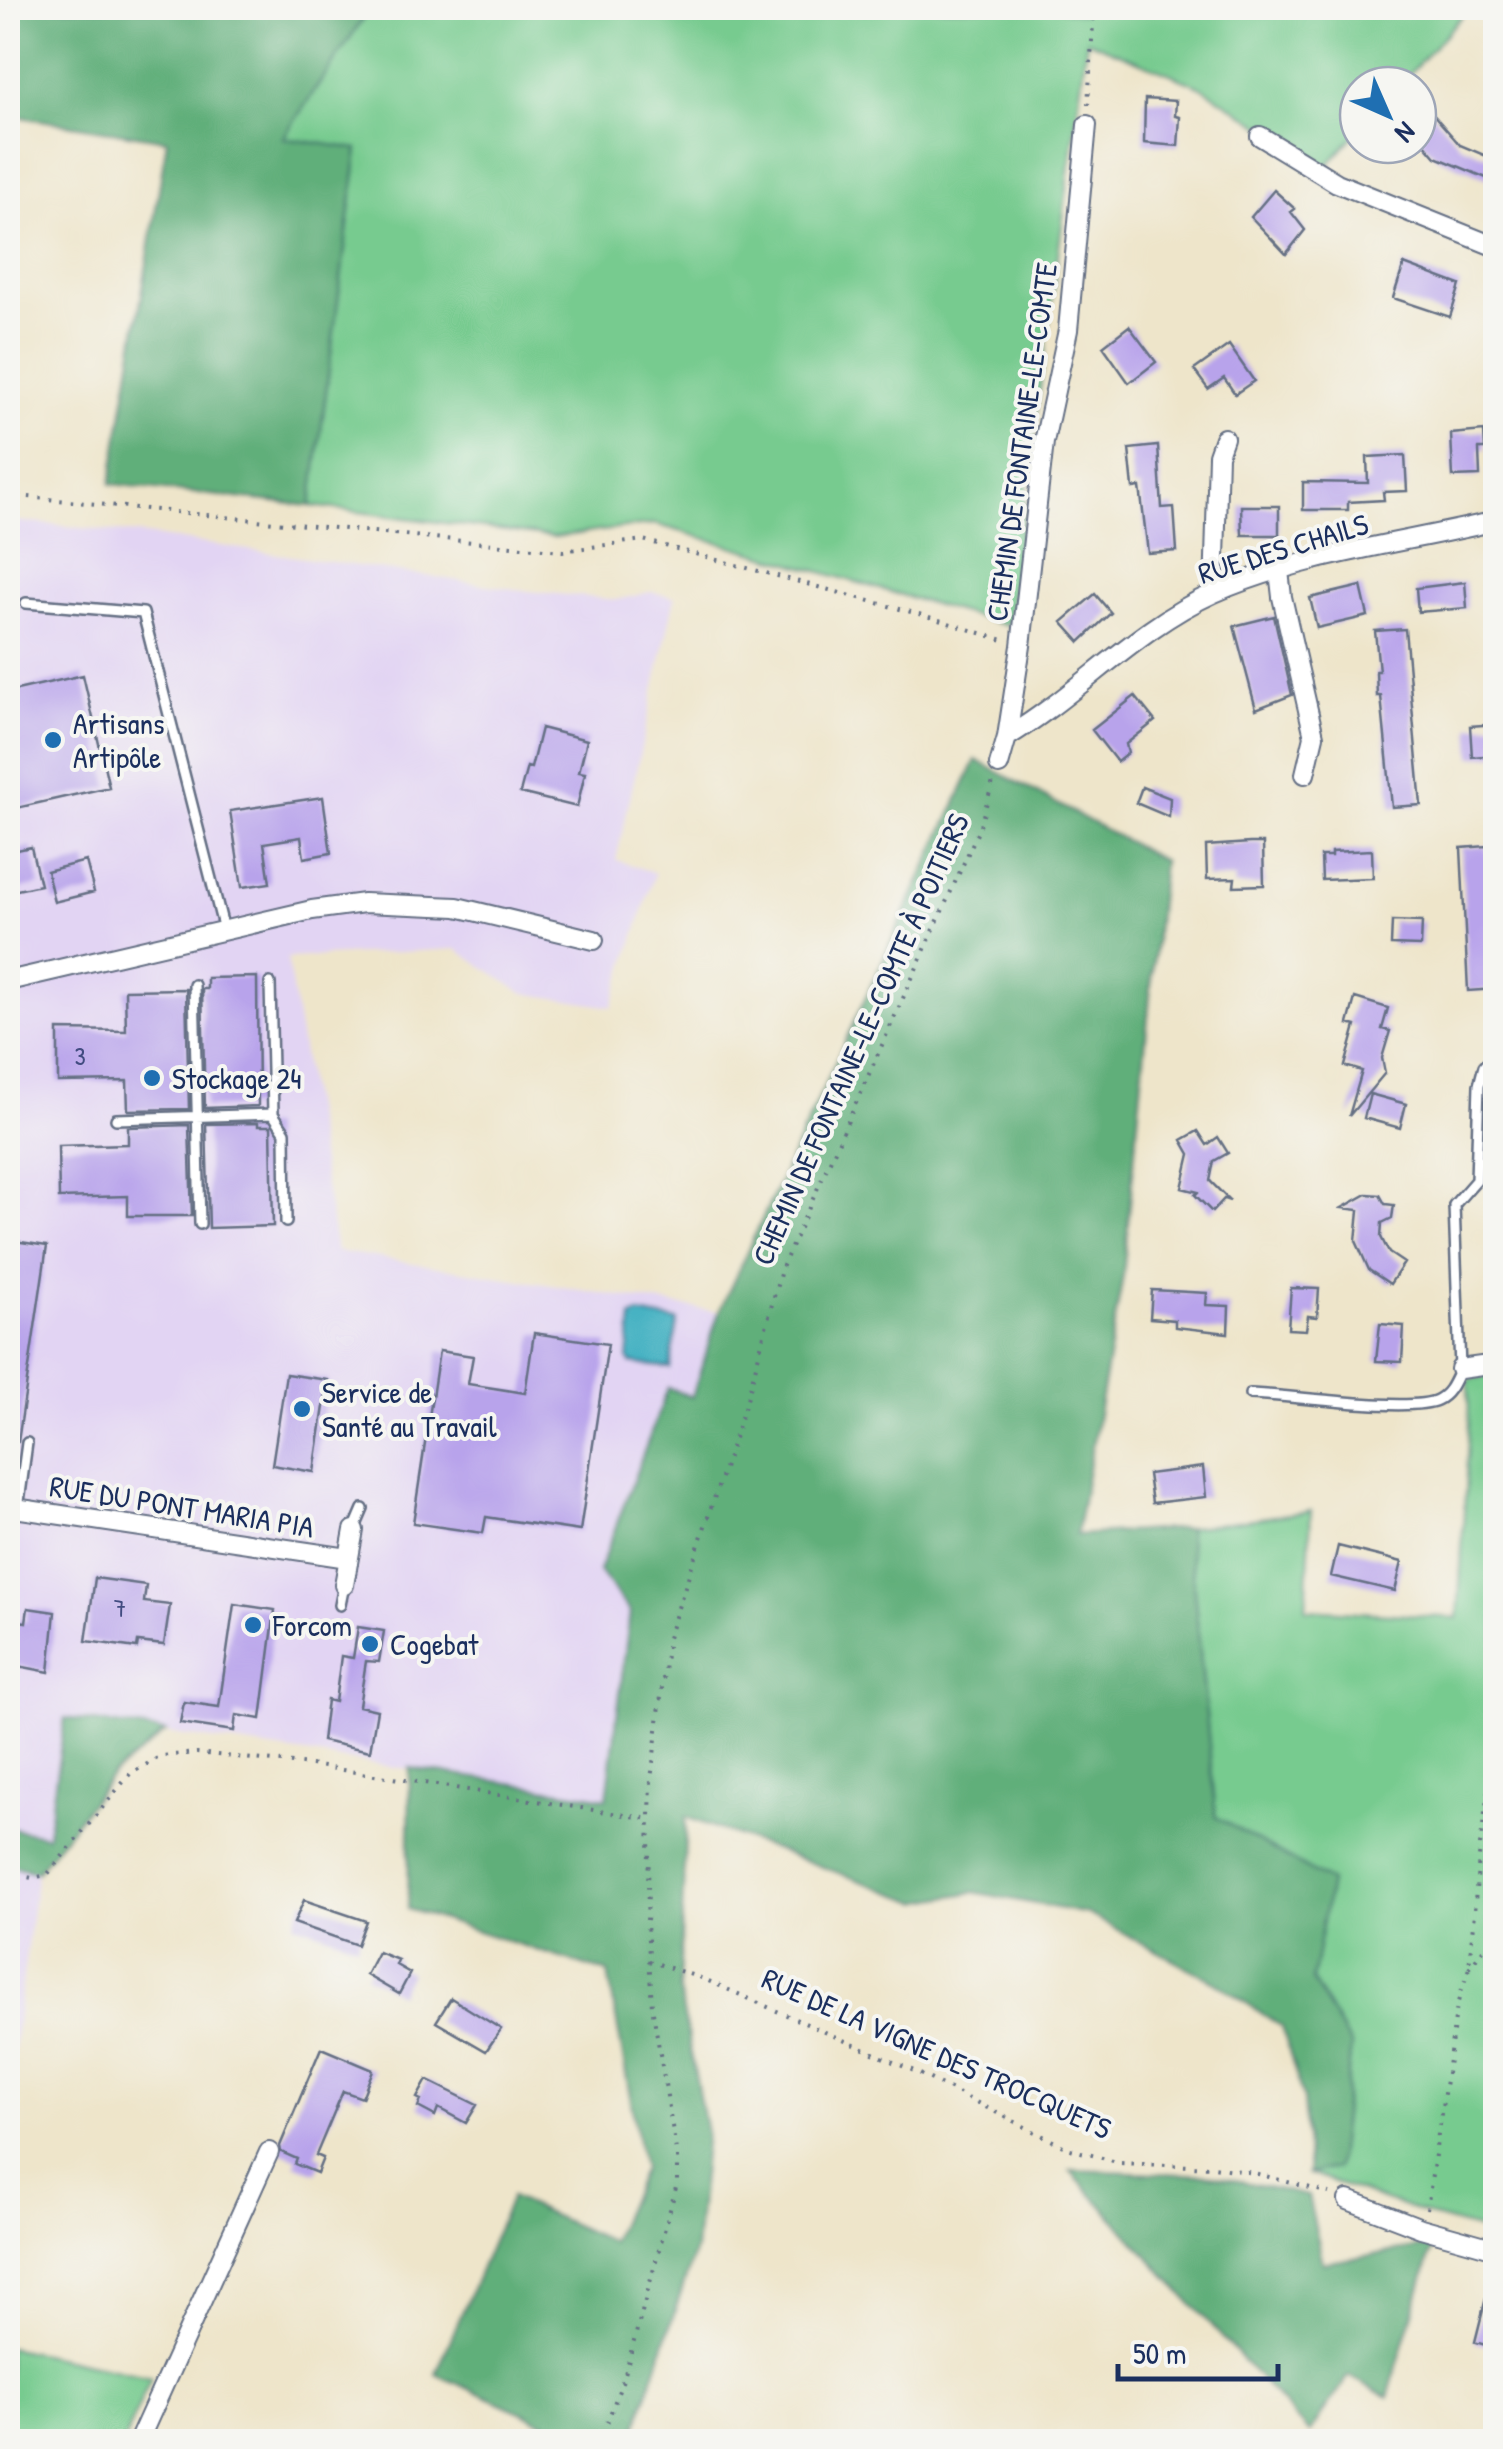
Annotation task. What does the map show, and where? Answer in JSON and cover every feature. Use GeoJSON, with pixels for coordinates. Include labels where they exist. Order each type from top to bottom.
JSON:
{"type":"FeatureCollection","features":[{"type":"Feature","properties":{"kind":"street","name":"CHEMIN DE FONTAINE-LE-COMTE"},"geometry":{"type":"LineString","coordinates":[[999,765],[1021,646],[1044,442],[1068,330],[1087,125]]}},
{"type":"Feature","properties":{"kind":"street"},"geometry":{"type":"LineString","coordinates":[[1260,136],[1337,183],[1496,247]]}},
{"type":"Feature","properties":{"kind":"street"},"geometry":{"type":"LineString","coordinates":[[1214,593],[1218,455],[1224,438]]}},
{"type":"Feature","properties":{"kind":"street","name":"RUE DES CHAILS"},"geometry":{"type":"LineString","coordinates":[[1007,738],[1044,715],[1150,629],[1214,593],[1279,571],[1496,521]]}},
{"type":"Feature","properties":{"kind":"street"},"geometry":{"type":"LineString","coordinates":[[1279,571],[1314,736],[1305,774]]}},
{"type":"Feature","properties":{"kind":"street"},"geometry":{"type":"LineString","coordinates":[[8,981],[312,910],[364,903],[414,903],[498,915],[594,940]]}},
{"type":"Feature","properties":{"kind":"street"},"geometry":{"type":"LineString","coordinates":[[1460,1369],[1496,1364]]}},
{"type":"Feature","properties":{"kind":"street","name":"RUE DU PONT MARIA PIA"},"geometry":{"type":"LineString","coordinates":[[12,1508],[348,1558]]}},
{"type":"Feature","properties":{"kind":"street"},"geometry":{"type":"LineString","coordinates":[[344,1585],[354,1530]]}},
{"type":"Feature","properties":{"kind":"street"},"geometry":{"type":"LineString","coordinates":[[138,2442],[269,2152]]}},
{"type":"Feature","properties":{"kind":"street"},"geometry":{"type":"LineString","coordinates":[[1348,2200],[1421,2228],[1496,2248]]}},
{"type":"Feature","properties":{"kind":"lane"},"geometry":{"type":"LineString","coordinates":[[26,603],[143,613],[224,930]]}},
{"type":"Feature","properties":{"kind":"lane"},"geometry":{"type":"LineString","coordinates":[[270,984],[273,1114],[285,1132],[286,1222]]}},
{"type":"Feature","properties":{"kind":"lane"},"geometry":{"type":"LineString","coordinates":[[194,986],[200,1224]]}},
{"type":"Feature","properties":{"kind":"lane"},"geometry":{"type":"LineString","coordinates":[[1250,1394],[1419,1404],[1436,1401],[1449,1392],[1460,1369],[1454,1205],[1476,1180],[1478,1085],[1484,1066],[1496,1053]]}},
{"type":"Feature","properties":{"kind":"lane"},"geometry":{"type":"LineString","coordinates":[[116,1120],[273,1114]]}},
{"type":"Feature","properties":{"kind":"lane"},"geometry":{"type":"LineString","coordinates":[[12,1508],[27,1443]]}},
{"type":"Feature","properties":{"kind":"lane"},"geometry":{"type":"LineString","coordinates":[[354,1530],[363,1510]]}},
{"type":"Feature","properties":{"kind":"lane"},"geometry":{"type":"LineString","coordinates":[[340,1605],[344,1585]]}},
{"type":"Feature","properties":{"kind":"path"},"geometry":{"type":"LineString","coordinates":[[1087,125],[1094,8]]}},
{"type":"Feature","properties":{"kind":"path"},"geometry":{"type":"LineString","coordinates":[[8,495],[562,551],[643,540],[926,616],[1021,646]]}},
{"type":"Feature","properties":{"kind":"path","name":"CHEMIN DE FONTAINE-LE-COMTE À POITIERS"},"geometry":{"type":"LineString","coordinates":[[600,2442],[625,2374],[677,2184],[677,2156],[652,2006],[650,1960],[651,1780],[668,1638],[748,1396],[781,1270],[978,829],[999,765]]}},
{"type":"Feature","properties":{"kind":"path"},"geometry":{"type":"LineString","coordinates":[[1421,2228],[1457,2005],[1469,1968],[1480,1846],[1495,1746],[1488,1733],[1496,1674]]}},
{"type":"Feature","properties":{"kind":"path"},"geometry":{"type":"LineString","coordinates":[[8,1874],[32,1878],[46,1874],[130,1774],[161,1756],[197,1753],[311,1766],[650,1819]]}},
{"type":"Feature","properties":{"kind":"path"},"geometry":{"type":"LineString","coordinates":[[1469,1968],[1496,1932]]}},
{"type":"Feature","properties":{"kind":"path","name":"RUE DE LA VIGNE DES TROCQUETS"},"geometry":{"type":"LineString","coordinates":[[650,1960],[704,1979],[914,2071],[1068,2148],[1120,2163],[1254,2173],[1348,2200]]}},
{"type":"Feature","properties":{"kind":"shaded area"},"geometry":{"type":"Polygon","coordinates":[[[8,520],[146,535],[528,591],[617,600],[650,592],[675,597],[616,860],[655,873],[612,1007],[523,993],[456,949],[287,958],[336,1251],[719,1312],[692,1397],[668,1389],[630,1612],[607,1799],[65,1718],[47,1837],[8,1828],[8,520]]]}},
{"type":"Feature","properties":{"kind":"shaded area"},"geometry":{"type":"Polygon","coordinates":[[[8,1865],[37,1872],[8,2091],[8,1865]]]}},
{"type":"Feature","properties":{"kind":"green space"},"geometry":{"type":"Polygon","coordinates":[[[8,8],[370,8],[283,138],[358,149],[311,506],[111,484],[167,140],[8,115],[8,8]]]}},
{"type":"Feature","properties":{"kind":"green space"},"geometry":{"type":"Polygon","coordinates":[[[370,8],[1056,8],[1081,14],[1082,8],[1469,8],[1417,65],[1338,65],[1338,154],[1326,167],[1200,86],[1087,40],[1008,626],[655,524],[554,537],[311,506],[358,149],[283,138],[370,8]]]}},
{"type":"Feature","properties":{"kind":"green space"},"geometry":{"type":"Polygon","coordinates":[[[976,760],[1163,861],[1123,1276],[1076,1535],[1188,1528],[1216,1817],[1330,1882],[1312,1980],[1351,2046],[1337,2168],[1309,2174],[1303,2099],[1282,2027],[1217,1983],[1088,1914],[974,1892],[918,1902],[686,1817],[679,1990],[706,2132],[695,2250],[632,2441],[542,2441],[547,2424],[436,2374],[511,2197],[611,2242],[643,2169],[608,1973],[408,1909],[410,1768],[607,1798],[630,1612],[599,1571],[668,1388],[692,1397],[719,1312],[976,760]]]}},
{"type":"Feature","properties":{"kind":"green space"},"geometry":{"type":"Polygon","coordinates":[[[1495,1375],[1495,2234],[1309,2174],[1337,2167],[1351,2046],[1312,1980],[1330,1882],[1216,1817],[1188,1528],[1311,1511],[1306,1609],[1458,1618],[1468,1379],[1495,1375]]]}},
{"type":"Feature","properties":{"kind":"green space"},"geometry":{"type":"Polygon","coordinates":[[[65,1718],[166,1732],[112,1775],[37,1872],[8,1865],[8,1828],[47,1836],[65,1718]]]}},
{"type":"Feature","properties":{"kind":"green space"},"geometry":{"type":"Polygon","coordinates":[[[1070,2170],[1212,2175],[1308,2196],[1323,2263],[1433,2245],[1388,2397],[1349,2376],[1309,2433],[1070,2170]]]}},
{"type":"Feature","properties":{"kind":"green space"},"geometry":{"type":"Polygon","coordinates":[[[8,2347],[151,2377],[124,2441],[8,2441],[8,2347]]]}},
{"type":"Feature","properties":{"kind":"water"},"geometry":{"type":"Polygon","coordinates":[[[639,1314],[678,1321],[670,1368],[631,1363],[628,1359],[632,1317],[639,1314]]]}},
{"type":"Feature","properties":{"kind":"building"},"geometry":{"type":"Polygon","coordinates":[[[1145,99],[1176,101],[1175,116],[1180,117],[1178,146],[1144,143],[1145,99]]]}},
{"type":"Feature","properties":{"kind":"building"},"geometry":{"type":"Polygon","coordinates":[[[1438,120],[1460,145],[1496,160],[1496,182],[1438,158],[1438,120]]]}},
{"type":"Feature","properties":{"kind":"building"},"geometry":{"type":"Polygon","coordinates":[[[1274,190],[1295,209],[1291,212],[1305,230],[1286,254],[1251,217],[1274,190]]]}},
{"type":"Feature","properties":{"kind":"building"},"geometry":{"type":"Polygon","coordinates":[[[1404,264],[1460,285],[1450,317],[1393,298],[1404,264]]]}},
{"type":"Feature","properties":{"kind":"building"},"geometry":{"type":"Polygon","coordinates":[[[1129,326],[1156,362],[1129,383],[1103,346],[1129,326]]]}},
{"type":"Feature","properties":{"kind":"building"},"geometry":{"type":"Polygon","coordinates":[[[1229,345],[1254,381],[1235,394],[1224,378],[1208,389],[1194,370],[1229,345]]]}},
{"type":"Feature","properties":{"kind":"building"},"geometry":{"type":"Polygon","coordinates":[[[1484,431],[1485,449],[1479,449],[1480,476],[1453,477],[1451,434],[1484,431]]]}},
{"type":"Feature","properties":{"kind":"building"},"geometry":{"type":"Polygon","coordinates":[[[1158,446],[1162,508],[1174,507],[1177,551],[1148,553],[1140,487],[1133,488],[1129,449],[1158,446]]]}},
{"type":"Feature","properties":{"kind":"building"},"geometry":{"type":"Polygon","coordinates":[[[1405,455],[1407,491],[1383,492],[1384,500],[1348,502],[1348,510],[1303,510],[1303,482],[1368,483],[1367,457],[1405,455]]]}},
{"type":"Feature","properties":{"kind":"building"},"geometry":{"type":"Polygon","coordinates":[[[1241,506],[1279,506],[1279,535],[1242,535],[1241,506]]]}},
{"type":"Feature","properties":{"kind":"building"},"geometry":{"type":"Polygon","coordinates":[[[1465,582],[1467,608],[1418,612],[1416,588],[1465,582]]]}},
{"type":"Feature","properties":{"kind":"building"},"geometry":{"type":"Polygon","coordinates":[[[1361,586],[1368,616],[1317,628],[1310,598],[1361,586]]]}},
{"type":"Feature","properties":{"kind":"building"},"geometry":{"type":"Polygon","coordinates":[[[1095,594],[1111,613],[1080,642],[1062,622],[1095,594]]]}},
{"type":"Feature","properties":{"kind":"building"},"geometry":{"type":"Polygon","coordinates":[[[1274,616],[1292,695],[1256,709],[1234,626],[1274,616]]]}},
{"type":"Feature","properties":{"kind":"building"},"geometry":{"type":"Polygon","coordinates":[[[1405,629],[1421,805],[1392,807],[1381,696],[1377,696],[1375,631],[1405,629]]]}},
{"type":"Feature","properties":{"kind":"building","name":"Artisans Artipôle"},"geometry":{"type":"Polygon","coordinates":[[[83,675],[109,787],[8,810],[8,692],[83,675]]]}},
{"type":"Feature","properties":{"kind":"building"},"geometry":{"type":"Polygon","coordinates":[[[1135,696],[1155,721],[1126,744],[1128,753],[1117,762],[1092,730],[1135,696]]]}},
{"type":"Feature","properties":{"kind":"building"},"geometry":{"type":"Polygon","coordinates":[[[1496,724],[1496,755],[1472,757],[1470,726],[1496,724]]]}},
{"type":"Feature","properties":{"kind":"building"},"geometry":{"type":"Polygon","coordinates":[[[541,728],[587,740],[579,772],[585,773],[577,807],[520,793],[541,728]]]}},
{"type":"Feature","properties":{"kind":"building"},"geometry":{"type":"Polygon","coordinates":[[[1142,787],[1170,798],[1169,817],[1136,803],[1142,787]]]}},
{"type":"Feature","properties":{"kind":"building"},"geometry":{"type":"Polygon","coordinates":[[[323,797],[331,853],[304,858],[301,837],[264,843],[270,883],[242,887],[230,811],[323,797]]]}},
{"type":"Feature","properties":{"kind":"building"},"geometry":{"type":"Polygon","coordinates":[[[1263,843],[1264,885],[1234,886],[1235,878],[1207,879],[1206,846],[1263,843]]]}},
{"type":"Feature","properties":{"kind":"building"},"geometry":{"type":"Polygon","coordinates":[[[1487,846],[1496,989],[1468,991],[1461,848],[1487,846]]]}},
{"type":"Feature","properties":{"kind":"building"},"geometry":{"type":"Polygon","coordinates":[[[31,847],[40,885],[8,892],[8,852],[31,847]]]}},
{"type":"Feature","properties":{"kind":"building"},"geometry":{"type":"Polygon","coordinates":[[[1372,850],[1373,878],[1322,880],[1321,856],[1372,850]]]}},
{"type":"Feature","properties":{"kind":"building"},"geometry":{"type":"Polygon","coordinates":[[[86,861],[94,892],[54,902],[47,871],[86,861]]]}},
{"type":"Feature","properties":{"kind":"building"},"geometry":{"type":"Polygon","coordinates":[[[1392,921],[1422,922],[1421,946],[1391,945],[1392,921]]]}},
{"type":"Feature","properties":{"kind":"building"},"geometry":{"type":"Polygon","coordinates":[[[257,977],[258,1106],[205,1108],[202,989],[207,989],[207,978],[257,977]]]}},
{"type":"Feature","properties":{"kind":"building"},"geometry":{"type":"Polygon","coordinates":[[[186,989],[189,1109],[128,1110],[127,1081],[58,1082],[58,1030],[126,1031],[125,990],[186,989]]]}},
{"type":"Feature","properties":{"kind":"building"},"geometry":{"type":"Polygon","coordinates":[[[1355,998],[1388,1008],[1382,1029],[1390,1031],[1382,1058],[1385,1073],[1349,1116],[1362,1071],[1345,1066],[1356,1026],[1348,1024],[1355,998]]]}},
{"type":"Feature","properties":{"kind":"building"},"geometry":{"type":"Polygon","coordinates":[[[1370,1094],[1406,1104],[1400,1128],[1364,1118],[1370,1094]]]}},
{"type":"Feature","properties":{"kind":"building"},"geometry":{"type":"Polygon","coordinates":[[[206,1124],[271,1126],[273,1226],[209,1228],[206,1124]]]}},
{"type":"Feature","properties":{"kind":"building"},"geometry":{"type":"Polygon","coordinates":[[[189,1125],[192,1216],[128,1216],[128,1196],[59,1198],[58,1146],[128,1144],[128,1127],[189,1125]]]}},
{"type":"Feature","properties":{"kind":"building"},"geometry":{"type":"Polygon","coordinates":[[[1198,1131],[1207,1145],[1218,1137],[1228,1153],[1214,1161],[1210,1181],[1230,1201],[1224,1199],[1212,1212],[1195,1195],[1198,1192],[1182,1188],[1190,1154],[1182,1140],[1198,1131]]]}},
{"type":"Feature","properties":{"kind":"building"},"geometry":{"type":"Polygon","coordinates":[[[1367,1194],[1380,1195],[1385,1204],[1394,1205],[1392,1218],[1382,1223],[1381,1237],[1389,1253],[1404,1263],[1390,1284],[1369,1270],[1356,1241],[1359,1210],[1342,1208],[1367,1194]]]}},
{"type":"Feature","properties":{"kind":"building"},"geometry":{"type":"Polygon","coordinates":[[[8,1240],[47,1246],[18,1442],[8,1441],[8,1240]]]}},
{"type":"Feature","properties":{"kind":"building"},"geometry":{"type":"Polygon","coordinates":[[[1291,1288],[1319,1289],[1317,1317],[1308,1316],[1306,1330],[1288,1329],[1291,1288]]]}},
{"type":"Feature","properties":{"kind":"building"},"geometry":{"type":"Polygon","coordinates":[[[1152,1290],[1207,1293],[1206,1305],[1229,1306],[1228,1333],[1175,1327],[1175,1320],[1150,1318],[1152,1290]]]}},
{"type":"Feature","properties":{"kind":"building"},"geometry":{"type":"Polygon","coordinates":[[[1380,1324],[1404,1326],[1402,1362],[1376,1361],[1380,1324]]]}},
{"type":"Feature","properties":{"kind":"building"},"geometry":{"type":"Polygon","coordinates":[[[534,1333],[608,1344],[580,1531],[486,1517],[483,1533],[413,1523],[439,1351],[473,1356],[468,1384],[525,1393],[534,1333]]]}},
{"type":"Feature","properties":{"kind":"building","name":"Service de Santé au Travail"},"geometry":{"type":"Polygon","coordinates":[[[286,1374],[328,1380],[314,1472],[272,1465],[286,1374]]]}},
{"type":"Feature","properties":{"kind":"building"},"geometry":{"type":"Polygon","coordinates":[[[1203,1467],[1206,1497],[1152,1503],[1148,1474],[1203,1467]]]}},
{"type":"Feature","properties":{"kind":"building"},"geometry":{"type":"Polygon","coordinates":[[[1338,1546],[1402,1562],[1395,1591],[1331,1576],[1338,1546]]]}},
{"type":"Feature","properties":{"kind":"building"},"geometry":{"type":"Polygon","coordinates":[[[95,1578],[146,1585],[144,1602],[170,1605],[164,1645],[138,1642],[137,1648],[86,1641],[95,1578]]]}},
{"type":"Feature","properties":{"kind":"building"},"geometry":{"type":"Polygon","coordinates":[[[234,1604],[275,1610],[261,1719],[236,1715],[234,1731],[180,1723],[184,1702],[219,1707],[234,1604]]]}},
{"type":"Feature","properties":{"kind":"building"},"geometry":{"type":"Polygon","coordinates":[[[28,1608],[55,1612],[49,1672],[8,1664],[11,1620],[26,1622],[28,1608]]]}},
{"type":"Feature","properties":{"kind":"building"},"geometry":{"type":"Polygon","coordinates":[[[358,1627],[384,1631],[379,1662],[366,1661],[359,1706],[377,1710],[370,1751],[322,1741],[327,1700],[335,1702],[341,1656],[353,1658],[358,1627]]]}},
{"type":"Feature","properties":{"kind":"building"},"geometry":{"type":"Polygon","coordinates":[[[304,1900],[366,1921],[357,1945],[294,1923],[304,1900]]]}},
{"type":"Feature","properties":{"kind":"building"},"geometry":{"type":"Polygon","coordinates":[[[378,1952],[398,1960],[396,1965],[410,1973],[399,1994],[366,1975],[378,1952]]]}},
{"type":"Feature","properties":{"kind":"building"},"geometry":{"type":"Polygon","coordinates":[[[451,1998],[501,2029],[486,2051],[436,2022],[451,1998]]]}},
{"type":"Feature","properties":{"kind":"building"},"geometry":{"type":"Polygon","coordinates":[[[321,2048],[373,2070],[362,2098],[343,2091],[316,2155],[323,2158],[317,2173],[295,2164],[297,2159],[281,2152],[280,2146],[321,2048]]]}},
{"type":"Feature","properties":{"kind":"building"},"geometry":{"type":"Polygon","coordinates":[[[427,2080],[477,2105],[466,2123],[438,2108],[435,2116],[418,2107],[421,2100],[417,2098],[427,2080]]]}},
{"type":"Feature","properties":{"kind":"building"},"geometry":{"type":"Polygon","coordinates":[[[1489,2286],[1496,2287],[1496,2348],[1475,2342],[1489,2286]]]}},
{"type":"Feature","properties":{"kind":"place","name":"Artisans Artipôle"},"geometry":{"type":"Point","coordinates":[53,740]}},
{"type":"Feature","properties":{"kind":"place","name":"Stockage 24"},"geometry":{"type":"Point","coordinates":[152,1078]}},
{"type":"Feature","properties":{"kind":"place","name":"Service de Santé au Travail"},"geometry":{"type":"Point","coordinates":[302,1409]}},
{"type":"Feature","properties":{"kind":"place","name":"Forcom"},"geometry":{"type":"Point","coordinates":[253,1625]}},
{"type":"Feature","properties":{"kind":"place","name":"Cogebat"},"geometry":{"type":"Point","coordinates":[370,1644]}}]}
